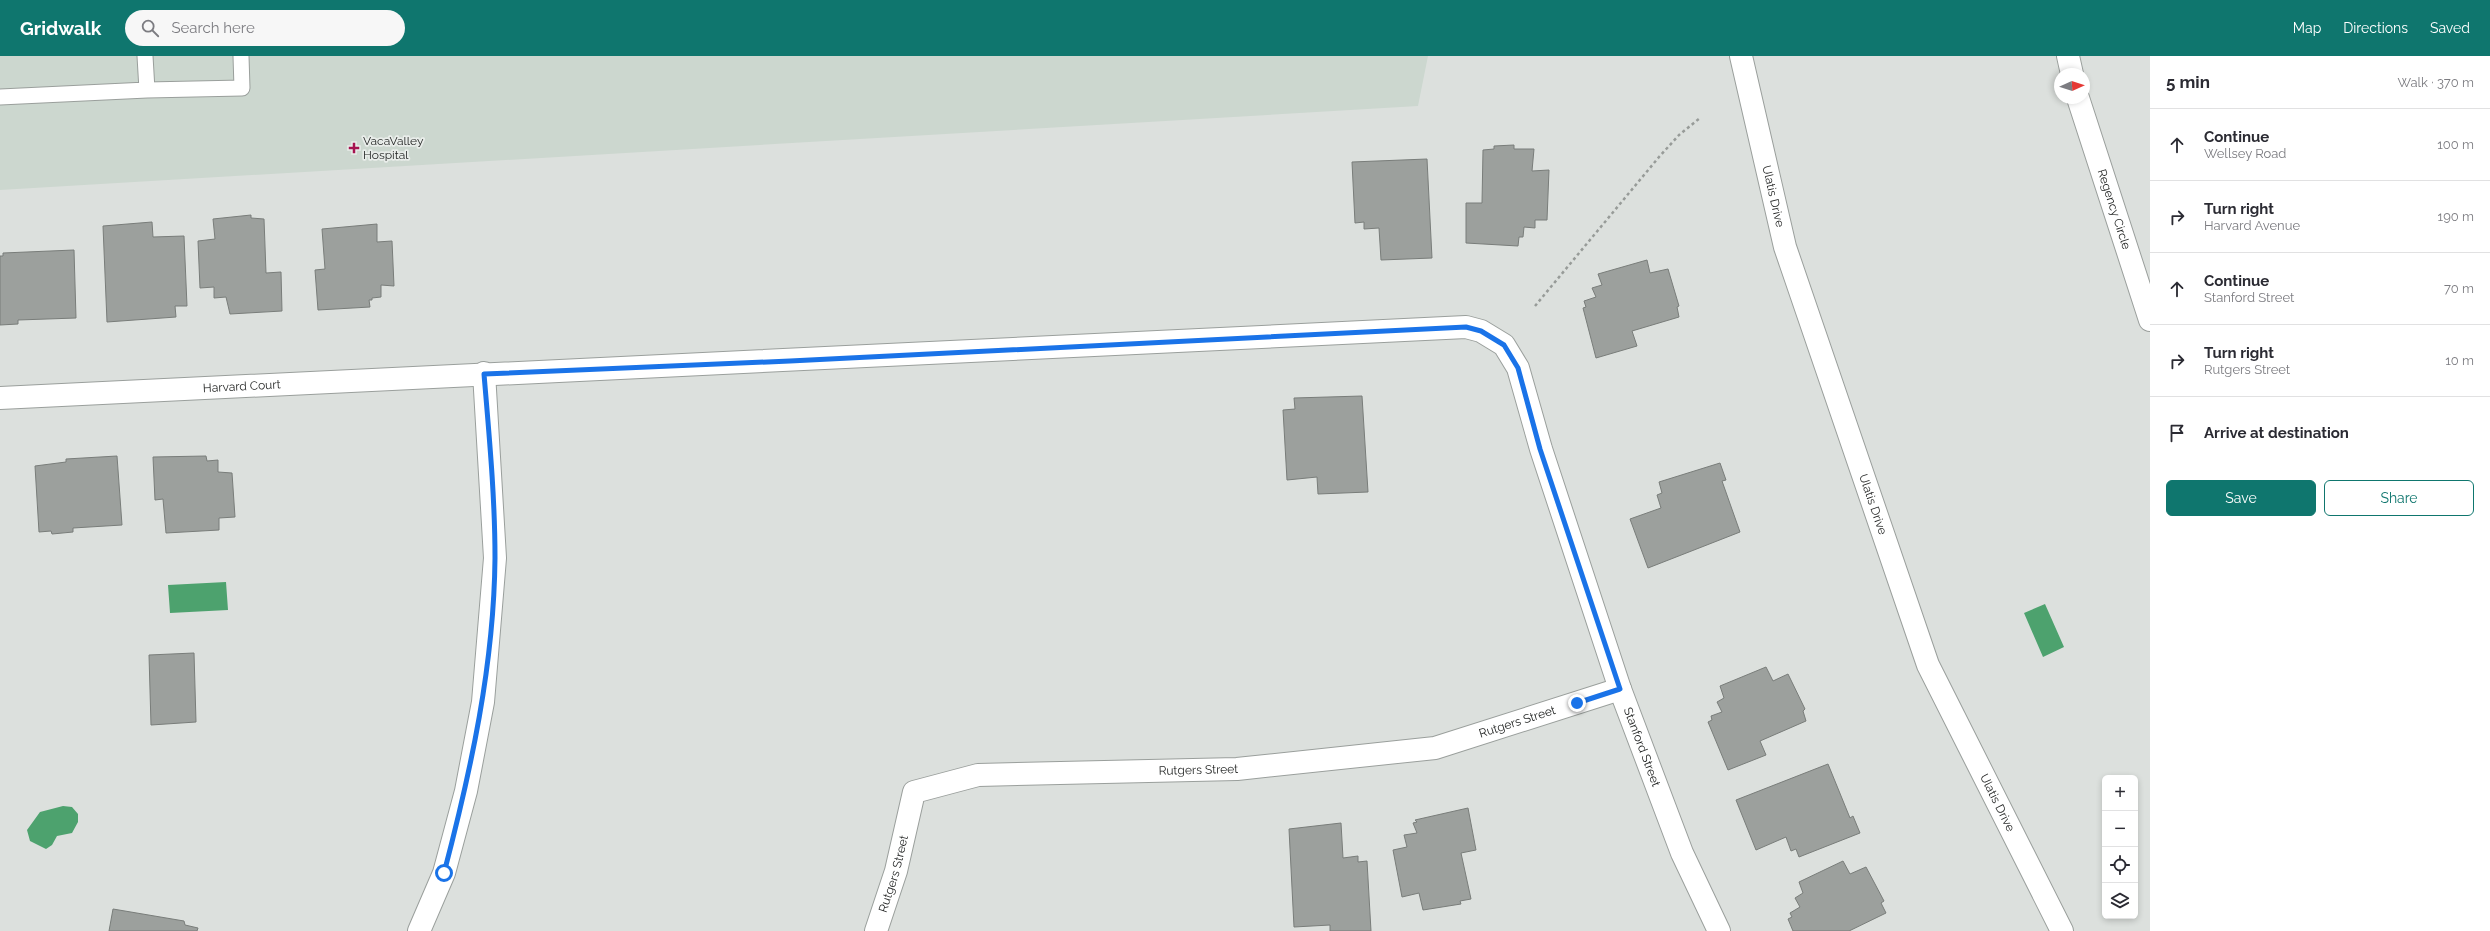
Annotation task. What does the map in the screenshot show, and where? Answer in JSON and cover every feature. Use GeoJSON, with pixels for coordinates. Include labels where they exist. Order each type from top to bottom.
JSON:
{"type":"FeatureCollection","features":[{"type":"Feature","properties":{"kind":"street","name":"Ulatis Drive"},"geometry":{"type":"LineString","coordinates":[[1741,56],[1785,246],[1928,665],[2062,931]]}},
{"type":"Feature","properties":{"kind":"street"},"geometry":{"type":"LineString","coordinates":[[2068,56],[2071,68]]}},
{"type":"Feature","properties":{"kind":"street","name":"Regency Circle"},"geometry":{"type":"LineString","coordinates":[[2080,104],[2150,320]]}},
{"type":"Feature","properties":{"kind":"street","name":"Harvard Court"},"geometry":{"type":"LineString","coordinates":[[0,398],[484,374],[774,362],[1450,326],[1466,327],[1493,338]]}},
{"type":"Feature","properties":{"kind":"street","name":"Stanford Street"},"geometry":{"type":"LineString","coordinates":[[1493,338],[1504,345],[1518,368],[1540,449],[1620,689],[1682,853],[1719,931]]}},
{"type":"Feature","properties":{"kind":"street"},"geometry":{"type":"LineString","coordinates":[[420,931],[444,873],[466,791],[482,702],[495,558],[484,374]]}},
{"type":"Feature","properties":{"kind":"street","name":"Rutgers Street"},"geometry":{"type":"LineString","coordinates":[[876,931],[896,871],[914,792],[978,775],[1236,769],[1436,748],[1620,689]]}},
{"type":"Feature","properties":{"kind":"lane"},"geometry":{"type":"LineString","coordinates":[[145,56],[147,90]]}},
{"type":"Feature","properties":{"kind":"lane"},"geometry":{"type":"LineString","coordinates":[[0,97],[147,90],[242,88],[242,56]]}},
{"type":"Feature","properties":{"kind":"path"},"geometry":{"type":"LineString","coordinates":[[1535,306],[1659,157],[1679,135],[1700,118]]}},
{"type":"Feature","properties":{"kind":"shaded area","name":"VacaValley Hospital"},"geometry":{"type":"Polygon","coordinates":[[[0,56],[1428,56],[1418,106],[0,190],[0,56]]]}},
{"type":"Feature","properties":{"kind":"shaded area"},"geometry":{"type":"Polygon","coordinates":[[[226,582],[228,610],[170,613],[168,585],[226,582]]]}},
{"type":"Feature","properties":{"kind":"shaded area"},"geometry":{"type":"Polygon","coordinates":[[[2045,604],[2064,647],[2043,657],[2024,613],[2045,604]]]}},
{"type":"Feature","properties":{"kind":"shaded area"},"geometry":{"type":"Polygon","coordinates":[[[63,806],[72,807],[78,814],[78,822],[72,833],[57,836],[52,845],[46,849],[30,841],[27,830],[40,812],[63,806]]]}},
{"type":"Feature","properties":{"kind":"building"},"geometry":{"type":"Polygon","coordinates":[[[1514,145],[1514,149],[1534,149],[1532,171],[1549,170],[1547,220],[1535,220],[1535,228],[1524,227],[1523,237],[1519,237],[1518,246],[1466,243],[1466,203],[1482,203],[1483,150],[1494,149],[1494,146],[1514,145]]]}},
{"type":"Feature","properties":{"kind":"building"},"geometry":{"type":"Polygon","coordinates":[[[1427,159],[1432,258],[1381,260],[1379,228],[1364,229],[1364,222],[1355,223],[1352,162],[1427,159]]]}},
{"type":"Feature","properties":{"kind":"building"},"geometry":{"type":"Polygon","coordinates":[[[251,215],[251,218],[264,219],[266,273],[281,272],[282,311],[230,314],[226,297],[214,298],[214,287],[200,288],[198,241],[215,239],[213,219],[251,215]]]}},
{"type":"Feature","properties":{"kind":"building"},"geometry":{"type":"Polygon","coordinates":[[[152,222],[153,237],[184,236],[187,306],[175,306],[176,317],[107,322],[103,226],[152,222]]]}},
{"type":"Feature","properties":{"kind":"building"},"geometry":{"type":"Polygon","coordinates":[[[377,224],[377,242],[392,241],[394,286],[381,285],[381,297],[372,298],[372,300],[369,300],[370,307],[318,310],[315,270],[325,269],[322,229],[377,224]]]}},
{"type":"Feature","properties":{"kind":"building"},"geometry":{"type":"Polygon","coordinates":[[[74,250],[76,318],[18,320],[18,324],[0,325],[0,256],[3,256],[3,253],[74,250]]]}},
{"type":"Feature","properties":{"kind":"building"},"geometry":{"type":"Polygon","coordinates":[[[1647,260],[1650,273],[1668,269],[1679,306],[1677,307],[1679,317],[1632,331],[1637,346],[1596,358],[1583,308],[1586,307],[1584,301],[1596,297],[1592,288],[1602,285],[1598,274],[1647,260]]]}},
{"type":"Feature","properties":{"kind":"building"},"geometry":{"type":"Polygon","coordinates":[[[1362,396],[1368,492],[1318,494],[1317,477],[1287,480],[1283,410],[1295,409],[1294,398],[1362,396]]]}},
{"type":"Feature","properties":{"kind":"building"},"geometry":{"type":"Polygon","coordinates":[[[117,456],[122,525],[73,528],[73,532],[52,534],[51,531],[39,532],[35,466],[66,462],[66,459],[117,456]]]}},
{"type":"Feature","properties":{"kind":"building"},"geometry":{"type":"Polygon","coordinates":[[[206,456],[207,461],[218,460],[218,472],[232,473],[235,517],[219,518],[219,530],[166,533],[163,499],[155,500],[153,457],[206,456]]]}},
{"type":"Feature","properties":{"kind":"building"},"geometry":{"type":"Polygon","coordinates":[[[1720,463],[1726,480],[1722,481],[1740,532],[1648,568],[1630,519],[1661,508],[1657,495],[1662,493],[1659,482],[1720,463]]]}},
{"type":"Feature","properties":{"kind":"building"},"geometry":{"type":"Polygon","coordinates":[[[194,653],[196,722],[151,725],[149,655],[194,653]]]}},
{"type":"Feature","properties":{"kind":"building"},"geometry":{"type":"Polygon","coordinates":[[[1766,667],[1773,681],[1788,674],[1805,709],[1803,711],[1806,721],[1760,741],[1766,755],[1728,770],[1708,722],[1712,720],[1711,716],[1722,712],[1717,702],[1724,698],[1720,686],[1766,667]]]}},
{"type":"Feature","properties":{"kind":"building"},"geometry":{"type":"Polygon","coordinates":[[[1828,764],[1850,818],[1853,816],[1860,833],[1799,857],[1796,849],[1791,851],[1786,837],[1756,850],[1736,800],[1828,764]]]}},
{"type":"Feature","properties":{"kind":"building"},"geometry":{"type":"Polygon","coordinates":[[[1468,808],[1476,850],[1461,853],[1471,899],[1460,901],[1461,904],[1423,910],[1419,893],[1402,897],[1393,850],[1407,847],[1404,835],[1417,833],[1413,823],[1417,822],[1415,820],[1468,808]]]}},
{"type":"Feature","properties":{"kind":"building"},"geometry":{"type":"Polygon","coordinates":[[[1341,823],[1343,858],[1358,856],[1358,862],[1367,861],[1371,931],[1330,931],[1330,925],[1294,927],[1289,829],[1341,823]]]}},
{"type":"Feature","properties":{"kind":"building"},"geometry":{"type":"Polygon","coordinates":[[[1843,861],[1850,874],[1866,867],[1884,901],[1881,903],[1886,913],[1849,931],[1793,931],[1788,919],[1792,917],[1790,913],[1800,907],[1795,898],[1803,893],[1799,882],[1843,861]]]}},
{"type":"Feature","properties":{"kind":"building"},"geometry":{"type":"Polygon","coordinates":[[[113,909],[184,921],[185,925],[198,928],[197,931],[109,931],[113,909]]]}},
{"type":"Feature","properties":{"kind":"place","name":"VacaValley Hospital"},"geometry":{"type":"Point","coordinates":[354,148]}},
{"type":"Feature","properties":{"kind":"route"},"geometry":{"type":"LineString","coordinates":[[444,873],[466,791],[482,702],[490,637],[495,558],[484,374],[790,361],[1403,330],[1450,326],[1466,327],[1481,331],[1504,345],[1512,355],[1518,368],[1540,449],[1620,689],[1577,703]]}}]}
